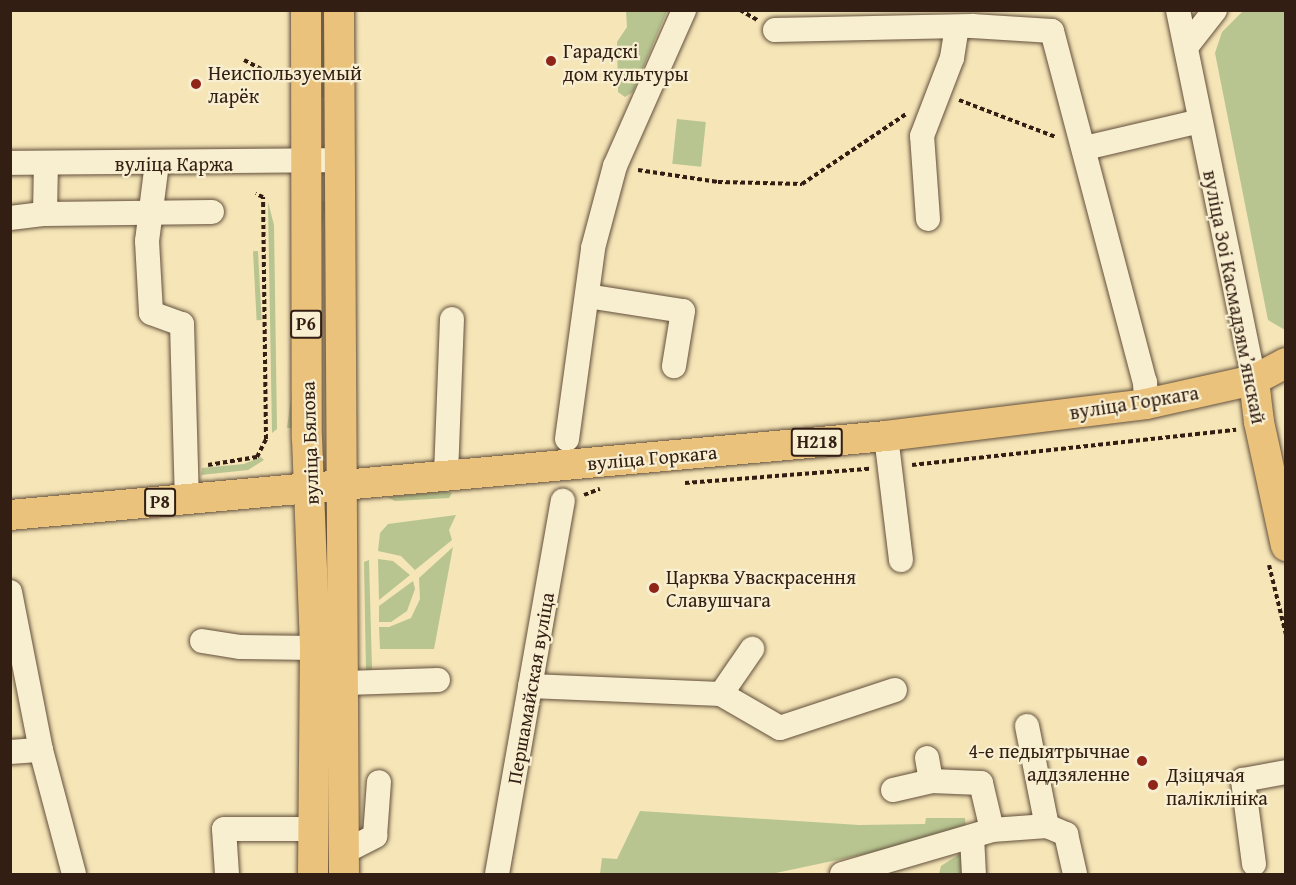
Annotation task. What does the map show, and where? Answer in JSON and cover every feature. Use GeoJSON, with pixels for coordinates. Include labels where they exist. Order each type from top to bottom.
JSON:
{"type":"FeatureCollection","features":[{"type":"Feature","properties":{"kind":"main road","name":"вуліца Бялова"},"geometry":{"type":"LineString","coordinates":[[306,10],[305,160],[309,488],[315,648],[316,829],[314,874]]}},
{"type":"Feature","properties":{"kind":"main road","name":"вуліца Бялова"},"geometry":{"type":"LineString","coordinates":[[339,10],[341,485],[346,683],[345,863]]}},
{"type":"Feature","properties":{"kind":"main road","name":"вуліца Горкага"},"geometry":{"type":"LineString","coordinates":[[10,515],[186,486],[309,488],[886,435],[1146,404],[1254,380],[1286,363]]}},
{"type":"Feature","properties":{"kind":"main road","name":"вуліца Зоі Касмадзямʼянскай"},"geometry":{"type":"LineString","coordinates":[[1254,380],[1258,422],[1286,546]]}},
{"type":"Feature","properties":{"kind":"street"},"geometry":{"type":"LineString","coordinates":[[567,439],[593,248],[615,166],[684,10]]}},
{"type":"Feature","properties":{"kind":"street","name":"вуліца Зоі Касмадзямʼянскай"},"geometry":{"type":"LineString","coordinates":[[1178,10],[1254,380]]}},
{"type":"Feature","properties":{"kind":"street"},"geometry":{"type":"LineString","coordinates":[[1186,47],[1215,10]]}},
{"type":"Feature","properties":{"kind":"street"},"geometry":{"type":"LineString","coordinates":[[775,30],[894,26],[1052,31],[1085,147],[1145,382],[1146,404]]}},
{"type":"Feature","properties":{"kind":"street"},"geometry":{"type":"LineString","coordinates":[[928,219],[922,136],[939,92],[957,28]]}},
{"type":"Feature","properties":{"kind":"street"},"geometry":{"type":"LineString","coordinates":[[1085,147],[1200,121]]}},
{"type":"Feature","properties":{"kind":"street","name":"вуліца Каржа"},"geometry":{"type":"LineString","coordinates":[[10,163],[338,160]]}},
{"type":"Feature","properties":{"kind":"street"},"geometry":{"type":"LineString","coordinates":[[45,214],[46,163]]}},
{"type":"Feature","properties":{"kind":"street"},"geometry":{"type":"LineString","coordinates":[[158,163],[153,214],[147,241],[151,313],[182,324],[186,486]]}},
{"type":"Feature","properties":{"kind":"street"},"geometry":{"type":"LineString","coordinates":[[10,218],[45,214],[212,212]]}},
{"type":"Feature","properties":{"kind":"street"},"geometry":{"type":"LineString","coordinates":[[586,296],[683,311],[675,366]]}},
{"type":"Feature","properties":{"kind":"street"},"geometry":{"type":"LineString","coordinates":[[446,475],[452,319]]}},
{"type":"Feature","properties":{"kind":"street"},"geometry":{"type":"LineString","coordinates":[[886,435],[901,560]]}},
{"type":"Feature","properties":{"kind":"street","name":"Першамайская вуліца"},"geometry":{"type":"LineString","coordinates":[[497,874],[562,501]]}},
{"type":"Feature","properties":{"kind":"street"},"geometry":{"type":"LineString","coordinates":[[10,592],[41,750],[74,874]]}},
{"type":"Feature","properties":{"kind":"street"},"geometry":{"type":"LineString","coordinates":[[202,641],[241,647],[315,648]]}},
{"type":"Feature","properties":{"kind":"street"},"geometry":{"type":"LineString","coordinates":[[721,694],[752,649]]}},
{"type":"Feature","properties":{"kind":"street"},"geometry":{"type":"LineString","coordinates":[[346,683],[438,680]]}},
{"type":"Feature","properties":{"kind":"street"},"geometry":{"type":"LineString","coordinates":[[530,686],[721,694],[780,728],[896,690]]}},
{"type":"Feature","properties":{"kind":"street"},"geometry":{"type":"LineString","coordinates":[[1027,726],[1047,826]]}},
{"type":"Feature","properties":{"kind":"street"},"geometry":{"type":"LineString","coordinates":[[10,752],[41,750]]}},
{"type":"Feature","properties":{"kind":"street"},"geometry":{"type":"LineString","coordinates":[[892,790],[929,770],[981,783],[982,833],[974,874]]}},
{"type":"Feature","properties":{"kind":"street"},"geometry":{"type":"LineString","coordinates":[[1254,864],[1243,780],[1286,772]]}},
{"type":"Feature","properties":{"kind":"street"},"geometry":{"type":"LineString","coordinates":[[345,863],[375,836],[379,782]]}},
{"type":"Feature","properties":{"kind":"street"},"geometry":{"type":"LineString","coordinates":[[842,874],[982,833],[1047,826],[1066,834],[1075,874]]}},
{"type":"Feature","properties":{"kind":"street"},"geometry":{"type":"LineString","coordinates":[[227,874],[224,829],[316,829]]}},
{"type":"Feature","properties":{"kind":"path"},"geometry":{"type":"LineString","coordinates":[[244,60],[263,70]]}},
{"type":"Feature","properties":{"kind":"path"},"geometry":{"type":"LineString","coordinates":[[615,166],[718,182],[802,184],[939,92],[1085,147]]}},
{"type":"Feature","properties":{"kind":"path"},"geometry":{"type":"LineString","coordinates":[[186,486],[201,465],[257,457],[266,439],[263,197],[256,194]]}},
{"type":"Feature","properties":{"kind":"path"},"geometry":{"type":"LineString","coordinates":[[261,439],[266,439]]}},
{"type":"Feature","properties":{"kind":"green space"},"geometry":{"type":"Polygon","coordinates":[[[320,11],[326,11],[327,98],[320,98],[320,11]]]}},
{"type":"Feature","properties":{"kind":"green space"},"geometry":{"type":"Polygon","coordinates":[[[626,11],[667,11],[633,92],[625,97],[618,92],[617,42],[627,27],[626,11]]]}},
{"type":"Feature","properties":{"kind":"green space"},"geometry":{"type":"Polygon","coordinates":[[[1243,11],[1285,11],[1285,330],[1268,320],[1215,53],[1222,32],[1243,11]]]}},
{"type":"Feature","properties":{"kind":"green space"},"geometry":{"type":"Polygon","coordinates":[[[677,119],[706,122],[701,167],[672,164],[677,119]]]}},
{"type":"Feature","properties":{"kind":"green space"},"geometry":{"type":"Polygon","coordinates":[[[319,200],[326,201],[294,429],[287,428],[319,200]]]}},
{"type":"Feature","properties":{"kind":"green space"},"geometry":{"type":"Polygon","coordinates":[[[268,202],[274,225],[277,429],[272,433],[268,202]]]}},
{"type":"Feature","properties":{"kind":"green space"},"geometry":{"type":"Polygon","coordinates":[[[253,251],[258,251],[262,320],[257,320],[253,251]]]}},
{"type":"Feature","properties":{"kind":"green space"},"geometry":{"type":"Polygon","coordinates":[[[261,457],[264,460],[248,470],[201,475],[202,468],[244,464],[261,457]]]}},
{"type":"Feature","properties":{"kind":"green space"},"geometry":{"type":"Polygon","coordinates":[[[445,491],[452,493],[449,498],[395,501],[387,497],[445,491]]]}},
{"type":"Feature","properties":{"kind":"green space"},"geometry":{"type":"Polygon","coordinates":[[[456,515],[449,530],[452,540],[415,570],[401,556],[378,551],[380,533],[388,524],[456,515]]]}},
{"type":"Feature","properties":{"kind":"green space"},"geometry":{"type":"Polygon","coordinates":[[[453,547],[434,649],[380,649],[379,627],[389,627],[411,618],[420,599],[419,578],[453,547]]]}},
{"type":"Feature","properties":{"kind":"green space"},"geometry":{"type":"Polygon","coordinates":[[[378,559],[393,561],[410,575],[379,600],[378,559]]]}},
{"type":"Feature","properties":{"kind":"green space"},"geometry":{"type":"Polygon","coordinates":[[[369,560],[372,669],[366,672],[364,562],[369,560]]]}},
{"type":"Feature","properties":{"kind":"green space"},"geometry":{"type":"Polygon","coordinates":[[[413,581],[415,589],[407,611],[391,622],[379,622],[379,606],[413,581]]]}},
{"type":"Feature","properties":{"kind":"green space"},"geometry":{"type":"Polygon","coordinates":[[[640,811],[859,825],[925,824],[926,818],[965,818],[966,829],[941,838],[771,874],[600,874],[602,858],[617,859],[640,811]]]}},
{"type":"Feature","properties":{"kind":"green space"},"geometry":{"type":"Polygon","coordinates":[[[958,855],[967,855],[967,874],[939,874],[941,866],[958,855]]]}},
{"type":"Feature","properties":{"kind":"place","name":"Гарадскі дом культуры"},"geometry":{"type":"Point","coordinates":[551,61]}},
{"type":"Feature","properties":{"kind":"place","name":"Неиспользуемый ларёк"},"geometry":{"type":"Point","coordinates":[196,84]}},
{"type":"Feature","properties":{"kind":"place","name":"Царква Уваскрасення Славушчага"},"geometry":{"type":"Point","coordinates":[654,588]}},
{"type":"Feature","properties":{"kind":"place","name":"4-е педыятрычнае аддзяленне"},"geometry":{"type":"Point","coordinates":[1142,761]}},
{"type":"Feature","properties":{"kind":"place","name":"Дзіцячая паліклініка"},"geometry":{"type":"Point","coordinates":[1153,785]}}]}
